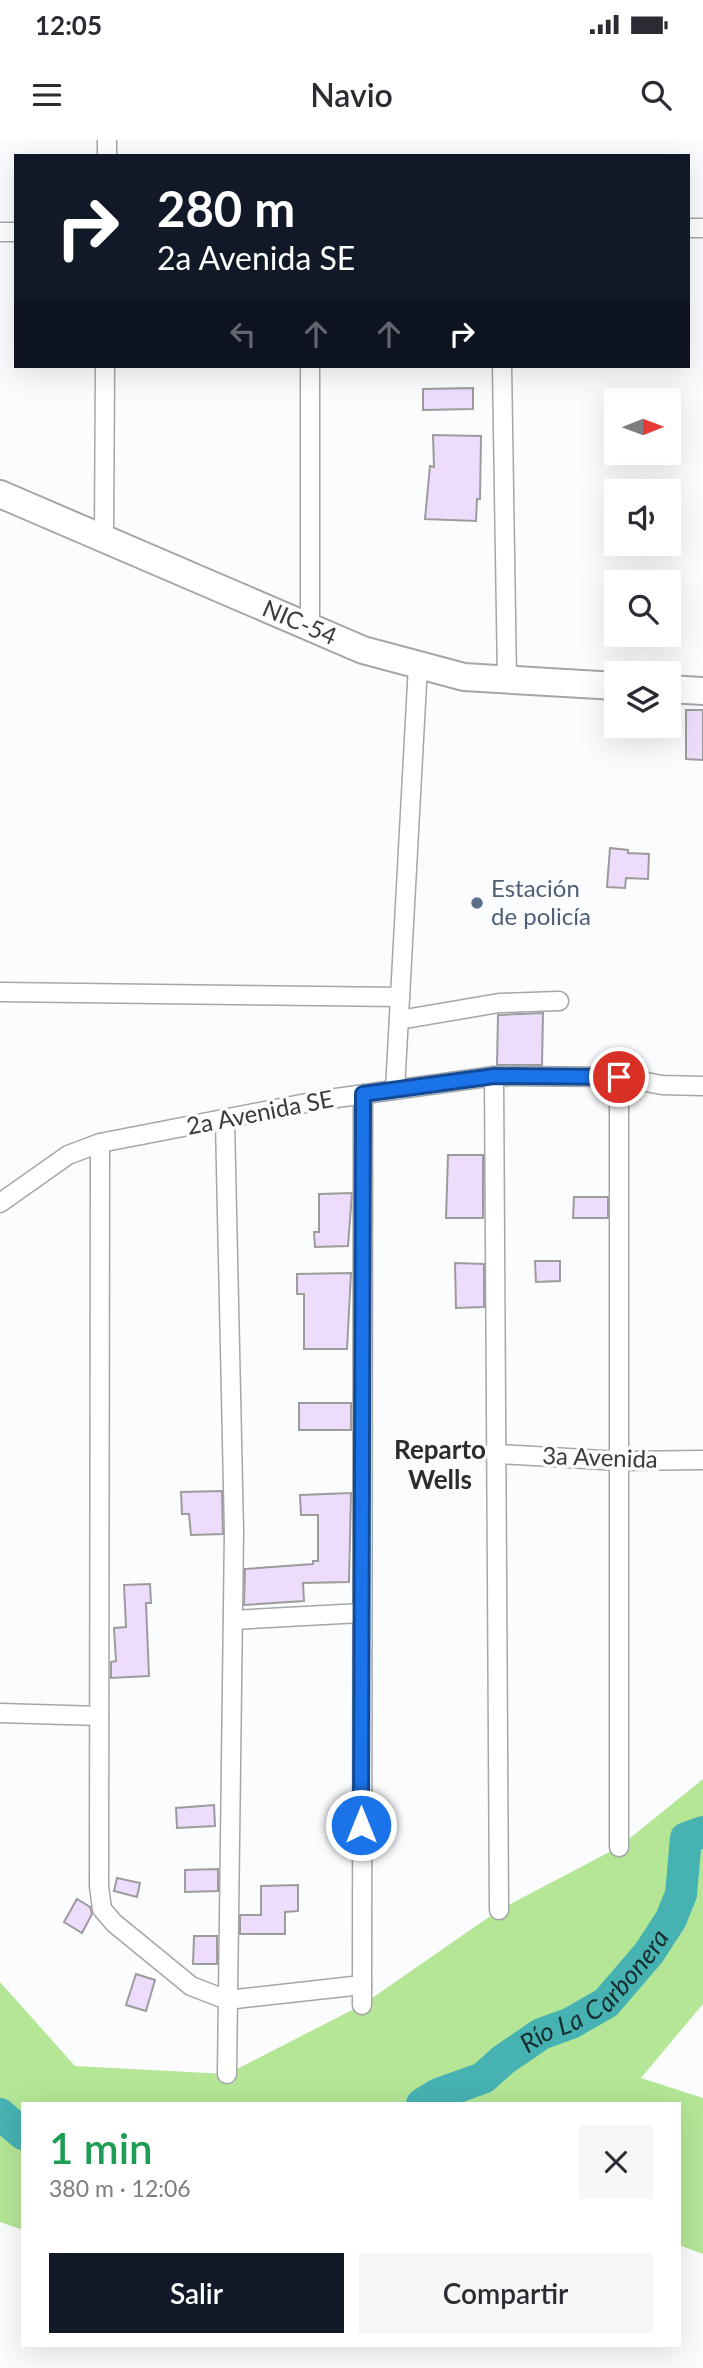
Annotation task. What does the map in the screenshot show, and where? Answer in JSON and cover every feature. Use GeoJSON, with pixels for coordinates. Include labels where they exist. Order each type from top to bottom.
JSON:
{"type":"FeatureCollection","features":[{"type":"Feature","properties":{"kind":"main road","name":"NIC-54"},"geometry":{"type":"LineString","coordinates":[[0,494],[363,650],[464,677],[604,685]]}},
{"type":"Feature","properties":{"kind":"main road"},"geometry":{"type":"LineString","coordinates":[[681,690],[703,691]]}},
{"type":"Feature","properties":{"kind":"street"},"geometry":{"type":"LineString","coordinates":[[104,539],[105,368]]}},
{"type":"Feature","properties":{"kind":"street"},"geometry":{"type":"LineString","coordinates":[[310,368],[310,627]]}},
{"type":"Feature","properties":{"kind":"street"},"geometry":{"type":"LineString","coordinates":[[502,368],[507,680]]}},
{"type":"Feature","properties":{"kind":"street"},"geometry":{"type":"LineString","coordinates":[[395,1090],[418,665]]}},
{"type":"Feature","properties":{"kind":"street"},"geometry":{"type":"LineString","coordinates":[[0,992],[400,997]]}},
{"type":"Feature","properties":{"kind":"street"},"geometry":{"type":"LineString","coordinates":[[398,1020],[499,1003],[559,1001]]}},
{"type":"Feature","properties":{"kind":"street"},"geometry":{"type":"LineString","coordinates":[[494,1076],[499,1910]]}},
{"type":"Feature","properties":{"kind":"street","name":"2a Avenida SE"},"geometry":{"type":"LineString","coordinates":[[0,1203],[68,1155],[100,1143],[363,1094],[494,1076],[619,1077],[662,1085],[703,1086]]}},
{"type":"Feature","properties":{"kind":"street"},"geometry":{"type":"LineString","coordinates":[[619,1077],[619,1847]]}},
{"type":"Feature","properties":{"kind":"street"},"geometry":{"type":"LineString","coordinates":[[362,2005],[360,1613],[363,1094]]}},
{"type":"Feature","properties":{"kind":"street"},"geometry":{"type":"LineString","coordinates":[[225,1121],[234,1531],[227,2074]]}},
{"type":"Feature","properties":{"kind":"street"},"geometry":{"type":"LineString","coordinates":[[100,1143],[99,1886],[102,1909],[114,1923],[191,1986],[227,2000],[362,1985]]}},
{"type":"Feature","properties":{"kind":"street","name":"3a Avenida"},"geometry":{"type":"LineString","coordinates":[[498,1454],[620,1461],[703,1460]]}},
{"type":"Feature","properties":{"kind":"street"},"geometry":{"type":"LineString","coordinates":[[233,1620],[360,1613]]}},
{"type":"Feature","properties":{"kind":"street"},"geometry":{"type":"LineString","coordinates":[[0,1713],[99,1716]]}},
{"type":"Feature","properties":{"kind":"green space"},"geometry":{"type":"Polygon","coordinates":[[[703,1779],[703,2004],[641,2078],[703,2098],[703,2254],[681,2246],[681,2102],[21,2102],[21,2229],[0,2222],[0,1982],[75,2066],[227,2074],[362,2005],[499,1910],[619,1847],[703,1779]]]}},
{"type":"Feature","properties":{"kind":"building"},"geometry":{"type":"Polygon","coordinates":[[[473,388],[473,409],[423,410],[423,389],[473,388]]]}},
{"type":"Feature","properties":{"kind":"building"},"geometry":{"type":"Polygon","coordinates":[[[433,435],[481,436],[480,499],[477,499],[476,521],[425,519],[430,466],[434,467],[433,435]]]}},
{"type":"Feature","properties":{"kind":"building"},"geometry":{"type":"Polygon","coordinates":[[[686,710],[703,710],[703,760],[686,759],[686,710]]]}},
{"type":"Feature","properties":{"kind":"building"},"geometry":{"type":"Polygon","coordinates":[[[610,848],[628,850],[628,853],[649,854],[648,879],[626,878],[625,888],[607,887],[610,848]]]}},
{"type":"Feature","properties":{"kind":"building"},"geometry":{"type":"Polygon","coordinates":[[[543,1013],[542,1065],[497,1065],[498,1015],[543,1013]]]}},
{"type":"Feature","properties":{"kind":"building"},"geometry":{"type":"Polygon","coordinates":[[[448,1155],[483,1155],[483,1218],[446,1218],[448,1155]]]}},
{"type":"Feature","properties":{"kind":"building"},"geometry":{"type":"Polygon","coordinates":[[[352,1193],[348,1246],[315,1247],[314,1232],[319,1232],[319,1194],[352,1193]]]}},
{"type":"Feature","properties":{"kind":"building"},"geometry":{"type":"Polygon","coordinates":[[[574,1197],[608,1197],[608,1218],[573,1218],[574,1197]]]}},
{"type":"Feature","properties":{"kind":"building"},"geometry":{"type":"Polygon","coordinates":[[[535,1261],[560,1261],[560,1281],[536,1282],[535,1261]]]}},
{"type":"Feature","properties":{"kind":"building"},"geometry":{"type":"Polygon","coordinates":[[[455,1263],[484,1264],[484,1307],[456,1308],[455,1263]]]}},
{"type":"Feature","properties":{"kind":"building"},"geometry":{"type":"Polygon","coordinates":[[[351,1273],[347,1349],[304,1349],[304,1294],[297,1294],[297,1274],[351,1273]]]}},
{"type":"Feature","properties":{"kind":"building"},"geometry":{"type":"Polygon","coordinates":[[[299,1403],[351,1403],[351,1430],[299,1430],[299,1403]]]}},
{"type":"Feature","properties":{"kind":"building"},"geometry":{"type":"Polygon","coordinates":[[[222,1491],[223,1534],[191,1535],[189,1514],[182,1514],[181,1492],[222,1491]]]}},
{"type":"Feature","properties":{"kind":"building"},"geometry":{"type":"Polygon","coordinates":[[[351,1493],[349,1582],[303,1583],[304,1601],[244,1605],[245,1569],[313,1564],[313,1561],[318,1561],[318,1515],[301,1515],[300,1495],[351,1493]]]}},
{"type":"Feature","properties":{"kind":"building"},"geometry":{"type":"Polygon","coordinates":[[[150,1584],[151,1603],[146,1603],[149,1676],[111,1678],[111,1662],[116,1661],[114,1628],[126,1627],[124,1585],[150,1584]]]}},
{"type":"Feature","properties":{"kind":"building"},"geometry":{"type":"Polygon","coordinates":[[[214,1805],[215,1826],[177,1828],[176,1808],[214,1805]]]}},
{"type":"Feature","properties":{"kind":"building"},"geometry":{"type":"Polygon","coordinates":[[[218,1869],[218,1891],[185,1892],[185,1870],[218,1869]]]}},
{"type":"Feature","properties":{"kind":"building"},"geometry":{"type":"Polygon","coordinates":[[[117,1878],[140,1883],[137,1897],[114,1891],[117,1878]]]}},
{"type":"Feature","properties":{"kind":"building"},"geometry":{"type":"Polygon","coordinates":[[[298,1885],[298,1911],[285,1912],[285,1934],[240,1934],[240,1915],[261,1915],[261,1886],[298,1885]]]}},
{"type":"Feature","properties":{"kind":"building"},"geometry":{"type":"Polygon","coordinates":[[[77,1899],[90,1907],[92,1914],[82,1933],[64,1922],[77,1899]]]}},
{"type":"Feature","properties":{"kind":"building"},"geometry":{"type":"Polygon","coordinates":[[[194,1936],[217,1936],[217,1964],[193,1964],[194,1936]]]}},
{"type":"Feature","properties":{"kind":"building"},"geometry":{"type":"Polygon","coordinates":[[[136,1974],[155,1980],[146,2011],[126,2005],[136,1974]]]}},
{"type":"Feature","properties":{"kind":"waterway","name":"Río La Carbonera"},"geometry":{"type":"LineString","coordinates":[[425,2102],[438,2094],[483,2078],[503,2060],[541,2034],[571,2023],[606,2003],[649,1953],[671,1919],[681,1894],[686,1838],[703,1832]]}},
{"type":"Feature","properties":{"kind":"waterway","name":"Río La Carbonera"},"geometry":{"type":"LineString","coordinates":[[0,2114],[21,2132]]}},
{"type":"Feature","properties":{"kind":"place","name":"Estación de policía"},"geometry":{"type":"Point","coordinates":[477,903]}},
{"type":"Feature","properties":{"kind":"district","name":"Reparto Wells"},"geometry":{"type":"Point","coordinates":[440,1465]}},
{"type":"Feature","properties":{"kind":"route"},"geometry":{"type":"LineString","coordinates":[[361,1825],[363,1094],[494,1076],[619,1077]]}}]}
